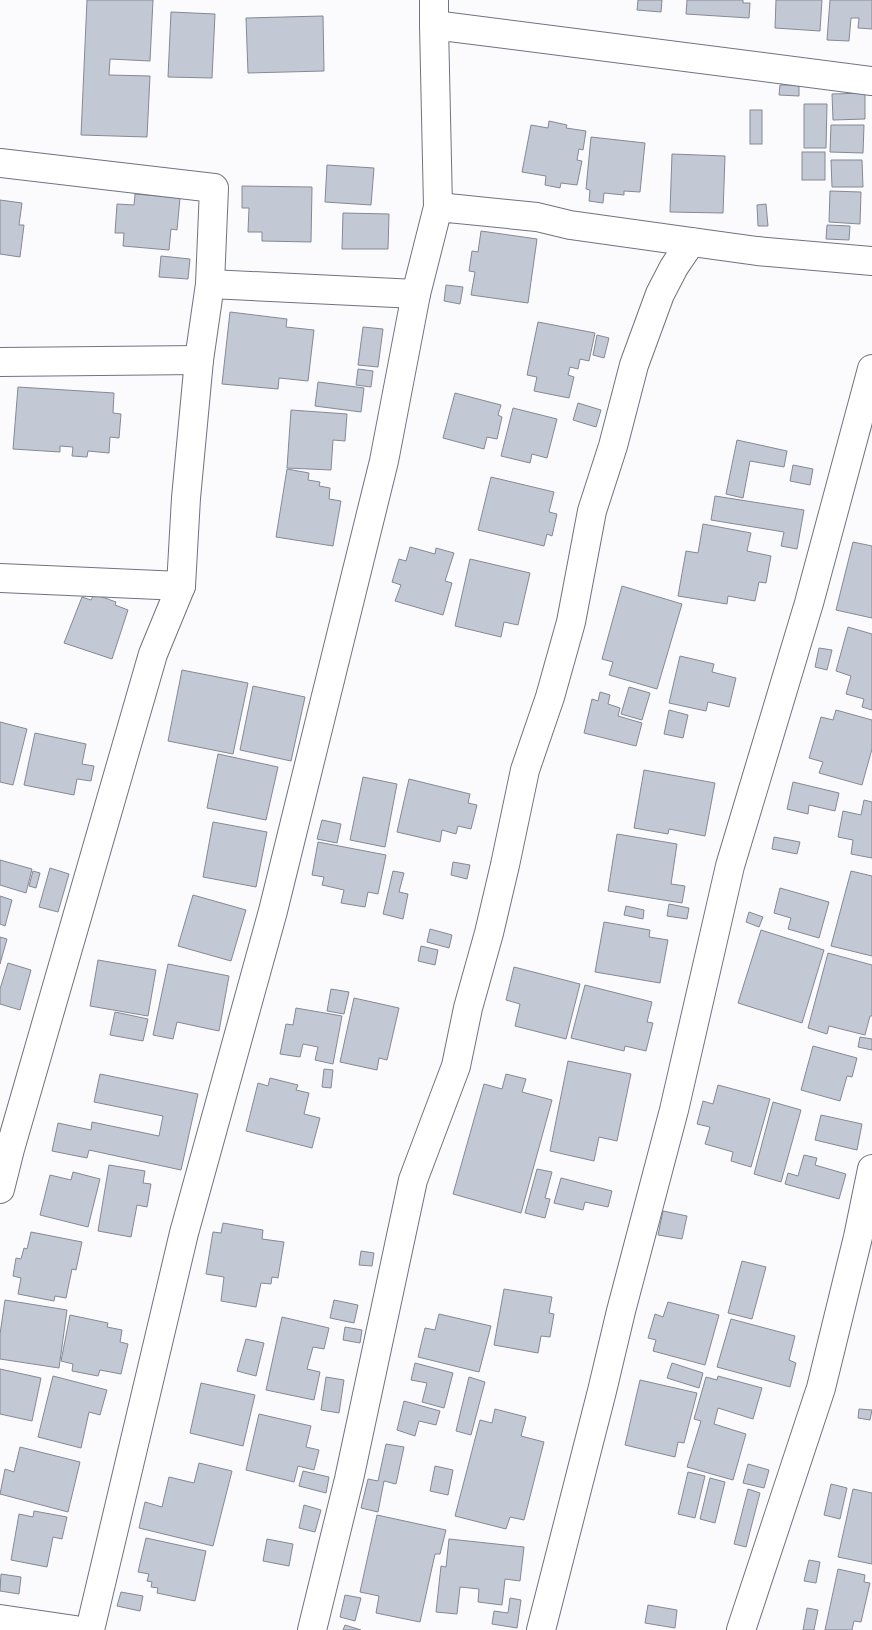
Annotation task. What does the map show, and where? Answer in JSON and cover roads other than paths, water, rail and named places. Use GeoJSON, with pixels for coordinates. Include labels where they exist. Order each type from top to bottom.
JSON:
{"type":"FeatureCollection","features":[{"type":"Feature","properties":{"kind":"street"},"geometry":{"type":"LineString","coordinates":[[90,1630],[184,1233],[273,911],[381,471],[416,294],[438,208],[434,13],[872,81]]}},
{"type":"Feature","properties":{"kind":"street"},"geometry":{"type":"LineString","coordinates":[[0,163],[214,188],[210,284],[199,360],[186,498],[181,586],[153,654],[10,1149],[0,1190]]}},
{"type":"Feature","properties":{"kind":"street"},"geometry":{"type":"LineString","coordinates":[[438,208],[537,217],[570,224],[757,251],[872,261]]}},
{"type":"Feature","properties":{"kind":"street"},"geometry":{"type":"LineString","coordinates":[[312,1630],[349,1479],[413,1180],[456,1066],[468,1008],[489,933],[505,865],[525,770],[572,622],[592,512],[613,446],[634,366],[660,294],[674,267],[691,242]]}},
{"type":"Feature","properties":{"kind":"street"},"geometry":{"type":"LineString","coordinates":[[210,284],[416,294]]}},
{"type":"Feature","properties":{"kind":"street"},"geometry":{"type":"LineString","coordinates":[[0,362],[199,360]]}},
{"type":"Feature","properties":{"kind":"street"},"geometry":{"type":"LineString","coordinates":[[541,1630],[621,1311],[674,1110],[730,866],[809,603],[872,369]]}},
{"type":"Feature","properties":{"kind":"street"},"geometry":{"type":"LineString","coordinates":[[0,578],[181,586]]}},
{"type":"Feature","properties":{"kind":"street"},"geometry":{"type":"LineString","coordinates":[[741,1630],[821,1388],[858,1238],[872,1169]]}},
{"type":"Feature","properties":{"kind":"street"},"geometry":{"type":"LineString","coordinates":[[0,1619],[75,1630]]}}]}
